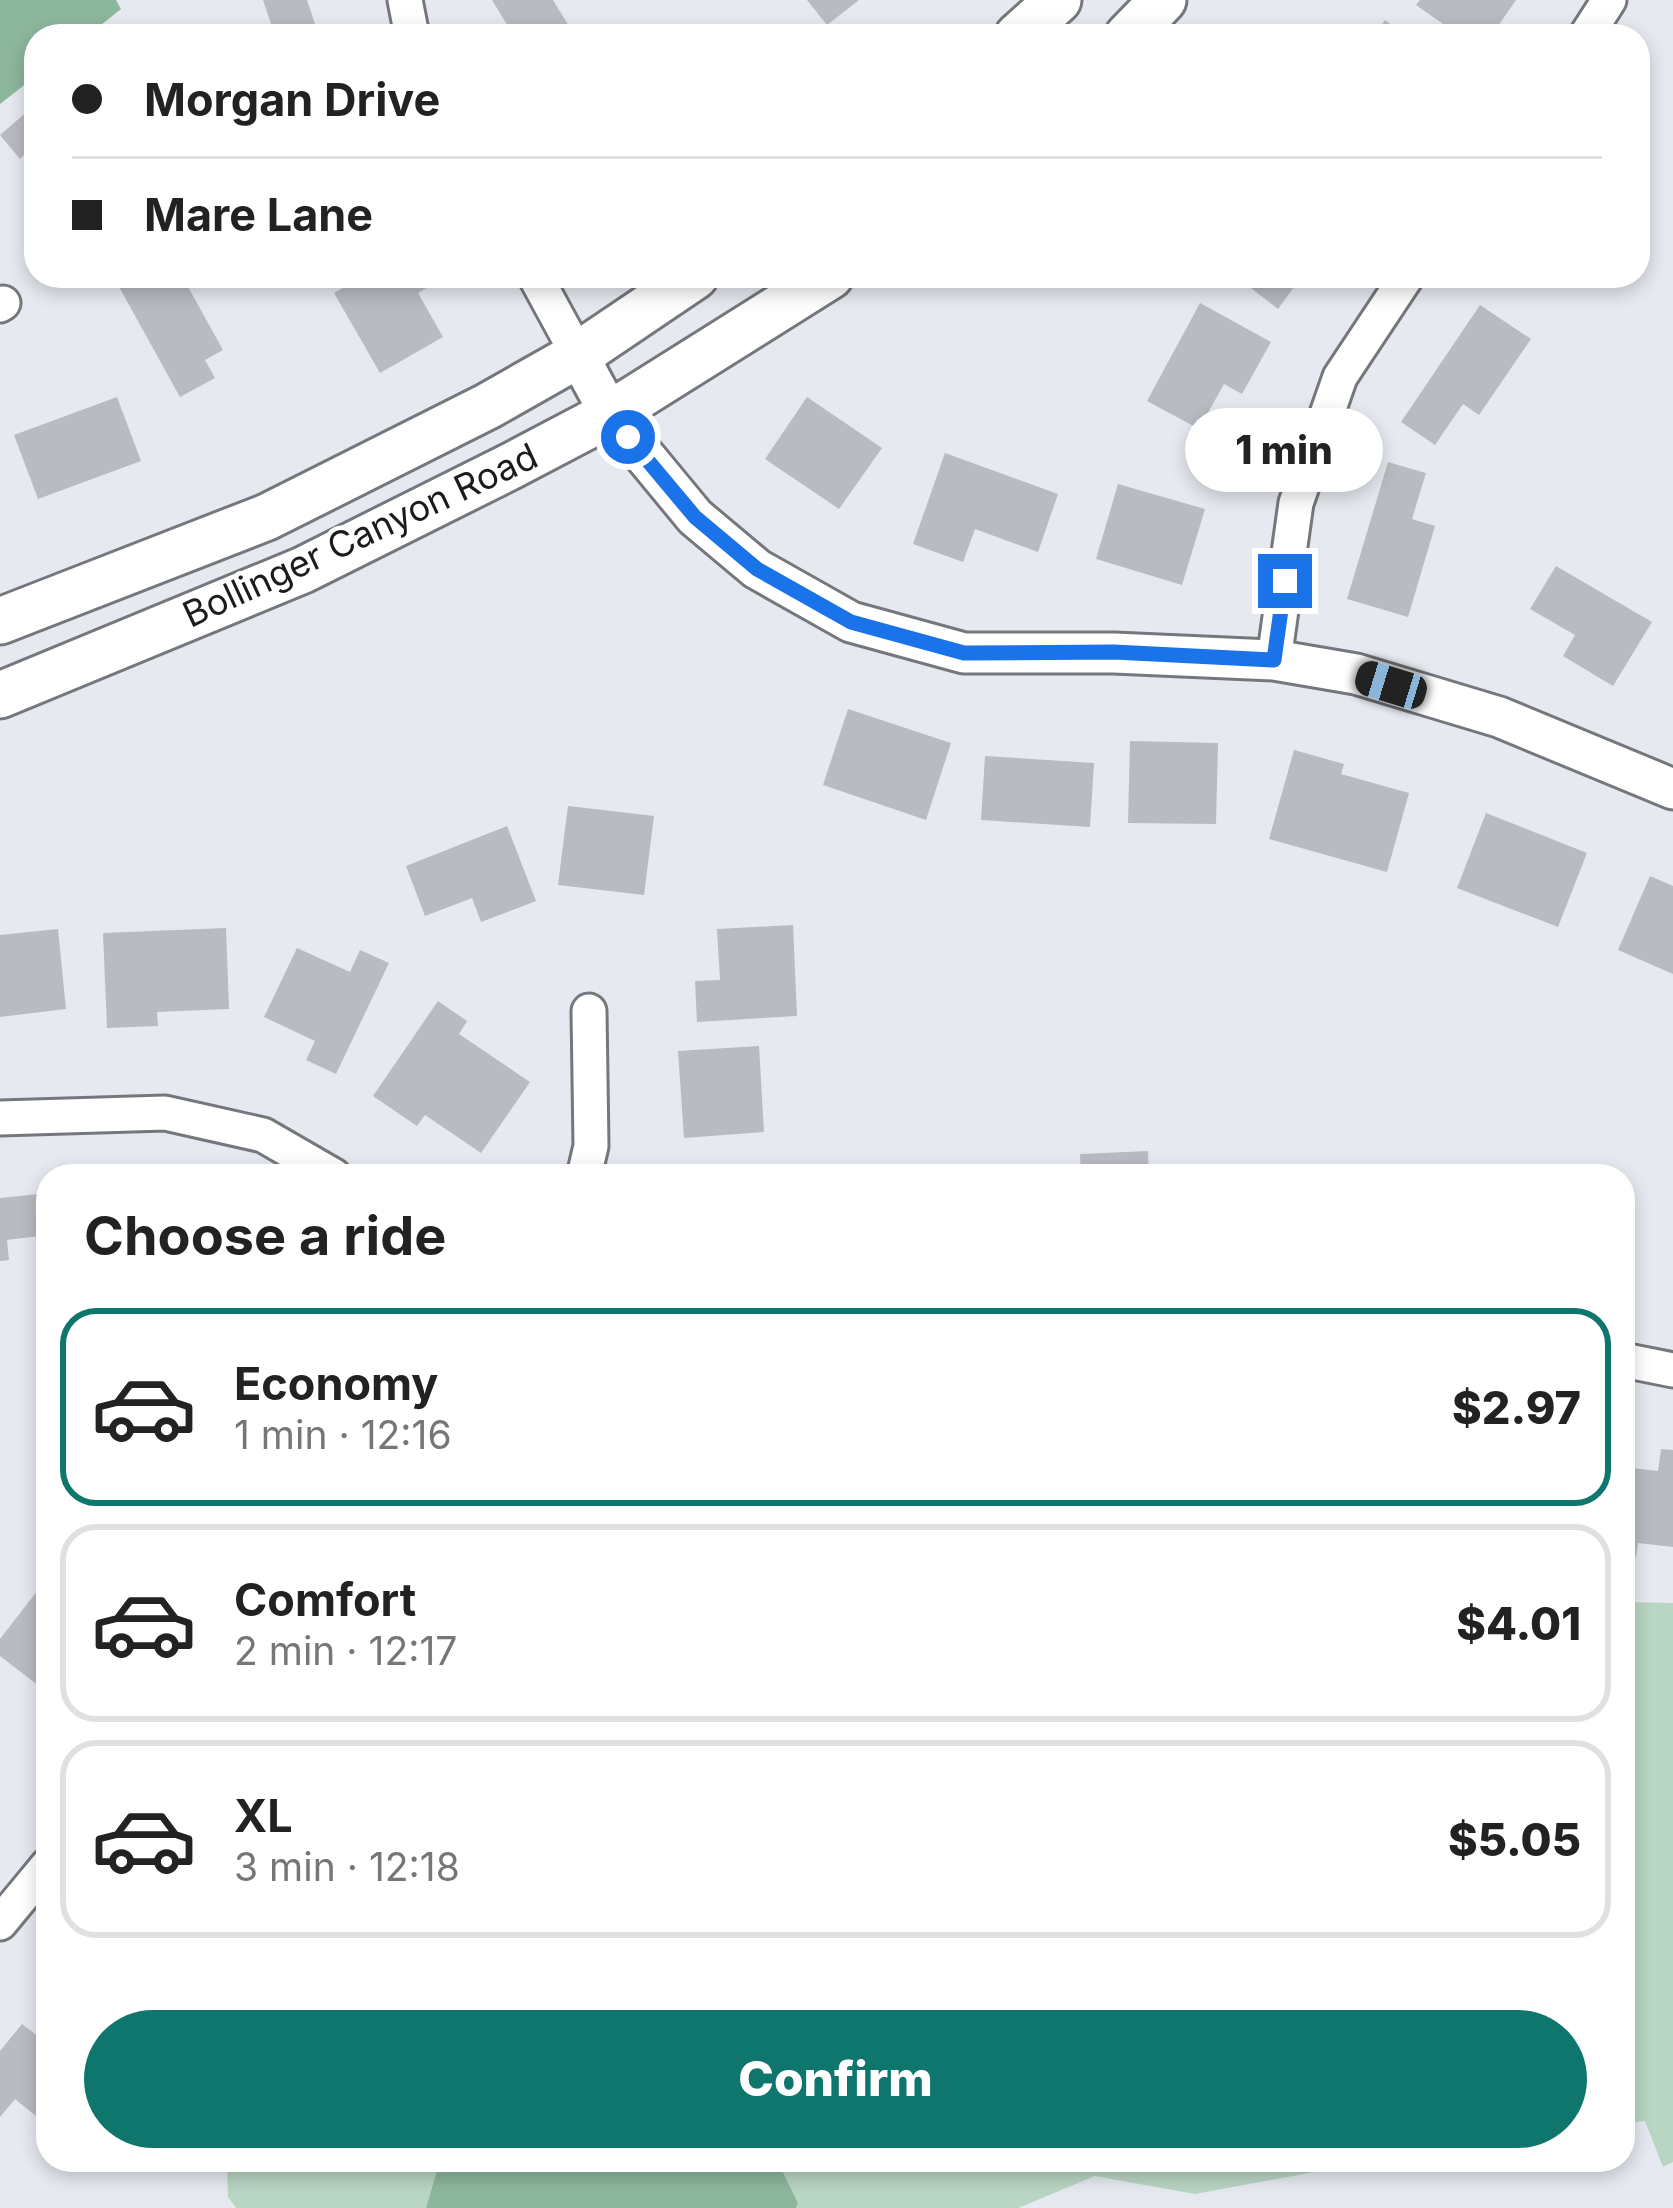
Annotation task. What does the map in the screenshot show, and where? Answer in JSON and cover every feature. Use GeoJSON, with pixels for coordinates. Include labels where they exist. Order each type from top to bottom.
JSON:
{"type":"FeatureCollection","features":[{"type":"Feature","properties":{"kind":"main road"},"geometry":{"type":"LineString","coordinates":[[1031,24],[1058,0]]}},
{"type":"Feature","properties":{"kind":"main road"},"geometry":{"type":"LineString","coordinates":[[1140,24],[1163,0]]}},
{"type":"Feature","properties":{"kind":"main road","name":"Bollinger Canyon Road"},"geometry":{"type":"LineString","coordinates":[[0,621],[267,517],[488,406],[578,355],[677,288]]}},
{"type":"Feature","properties":{"kind":"main road","name":"Bollinger Canyon Road"},"geometry":{"type":"LineString","coordinates":[[0,695],[303,570],[610,414],[811,288]]}},
{"type":"Feature","properties":{"kind":"street"},"geometry":{"type":"LineString","coordinates":[[542,288],[610,414],[695,517],[757,569],[851,622],[964,653],[1114,652],[1274,660],[1356,674],[1498,717],[1673,789]]}},
{"type":"Feature","properties":{"kind":"street"},"geometry":{"type":"LineString","coordinates":[[1274,660],[1296,502],[1340,377],[1399,288]]}},
{"type":"Feature","properties":{"kind":"street"},"geometry":{"type":"LineString","coordinates":[[587,1164],[591,1145],[589,1011]]}},
{"type":"Feature","properties":{"kind":"street"},"geometry":{"type":"LineString","coordinates":[[0,1118],[165,1113],[262,1135],[313,1164]]}},
{"type":"Feature","properties":{"kind":"street"},"geometry":{"type":"LineString","coordinates":[[1635,1362],[1673,1370]]}},
{"type":"Feature","properties":{"kind":"street"},"geometry":{"type":"LineString","coordinates":[[0,1922],[36,1879]]}},
{"type":"Feature","properties":{"kind":"green space"},"geometry":{"type":"Polygon","coordinates":[[[0,0],[116,0],[121,9],[102,24],[24,24],[24,85],[0,104],[0,0]]]}},
{"type":"Feature","properties":{"kind":"green space"},"geometry":{"type":"Polygon","coordinates":[[[1635,1602],[1673,1603],[1673,2162],[1663,2167],[1645,2121],[1635,2122],[1635,1602]]]}},
{"type":"Feature","properties":{"kind":"green space"},"geometry":{"type":"Polygon","coordinates":[[[227,2172],[436,2172],[426,2208],[236,2208],[228,2197],[227,2172]]]}},
{"type":"Feature","properties":{"kind":"green space"},"geometry":{"type":"Polygon","coordinates":[[[436,2172],[783,2172],[798,2203],[796,2208],[426,2208],[436,2172]]]}},
{"type":"Feature","properties":{"kind":"green space"},"geometry":{"type":"Polygon","coordinates":[[[783,2172],[1314,2172],[1195,2194],[1095,2176],[1018,2208],[796,2208],[783,2172]]]}},
{"type":"Feature","properties":{"kind":"building"},"geometry":{"type":"Polygon","coordinates":[[[263,0],[307,0],[315,24],[271,24],[263,0]]]}},
{"type":"Feature","properties":{"kind":"building"},"geometry":{"type":"Polygon","coordinates":[[[492,0],[553,0],[568,24],[507,24],[492,0]]]}},
{"type":"Feature","properties":{"kind":"building"},"geometry":{"type":"Polygon","coordinates":[[[807,0],[859,0],[828,24],[807,0]]]}},
{"type":"Feature","properties":{"kind":"building"},"geometry":{"type":"Polygon","coordinates":[[[1420,0],[1516,0],[1499,24],[1443,24],[1416,5],[1420,0]]]}},
{"type":"Feature","properties":{"kind":"building"},"geometry":{"type":"Polygon","coordinates":[[[24,114],[24,155],[20,159],[0,135],[24,114]]]}},
{"type":"Feature","properties":{"kind":"building"},"geometry":{"type":"Polygon","coordinates":[[[120,288],[189,288],[223,350],[205,360],[215,378],[180,397],[120,288]]]}},
{"type":"Feature","properties":{"kind":"building"},"geometry":{"type":"Polygon","coordinates":[[[343,288],[427,288],[418,293],[443,337],[380,373],[334,293],[343,288]]]}},
{"type":"Feature","properties":{"kind":"building"},"geometry":{"type":"Polygon","coordinates":[[[1251,288],[1293,288],[1278,309],[1251,288]]]}},
{"type":"Feature","properties":{"kind":"building"},"geometry":{"type":"Polygon","coordinates":[[[1200,303],[1271,342],[1242,394],[1224,384],[1199,429],[1147,401],[1200,303]]]}},
{"type":"Feature","properties":{"kind":"building"},"geometry":{"type":"Polygon","coordinates":[[[1480,305],[1531,339],[1479,415],[1463,404],[1435,445],[1401,422],[1480,305]]]}},
{"type":"Feature","properties":{"kind":"building"},"geometry":{"type":"Polygon","coordinates":[[[117,397],[141,461],[38,499],[14,435],[117,397]]]}},
{"type":"Feature","properties":{"kind":"building"},"geometry":{"type":"Polygon","coordinates":[[[807,397],[882,448],[839,509],[765,459],[807,397]]]}},
{"type":"Feature","properties":{"kind":"building"},"geometry":{"type":"Polygon","coordinates":[[[945,453],[1058,494],[1038,552],[975,529],[963,562],[913,544],[945,453]]]}},
{"type":"Feature","properties":{"kind":"building"},"geometry":{"type":"Polygon","coordinates":[[[1388,462],[1426,473],[1412,519],[1435,526],[1408,617],[1347,599],[1388,462]]]}},
{"type":"Feature","properties":{"kind":"building"},"geometry":{"type":"Polygon","coordinates":[[[1118,484],[1205,509],[1182,585],[1096,559],[1118,484]]]}},
{"type":"Feature","properties":{"kind":"building"},"geometry":{"type":"Polygon","coordinates":[[[1556,566],[1652,622],[1613,686],[1563,656],[1575,635],[1530,609],[1556,566]]]}},
{"type":"Feature","properties":{"kind":"building"},"geometry":{"type":"Polygon","coordinates":[[[848,709],[951,743],[926,820],[823,785],[848,709]]]}},
{"type":"Feature","properties":{"kind":"building"},"geometry":{"type":"Polygon","coordinates":[[[1130,741],[1218,743],[1216,824],[1128,823],[1130,741]]]}},
{"type":"Feature","properties":{"kind":"building"},"geometry":{"type":"Polygon","coordinates":[[[1294,750],[1344,764],[1341,774],[1409,793],[1387,872],[1269,839],[1294,750]]]}},
{"type":"Feature","properties":{"kind":"building"},"geometry":{"type":"Polygon","coordinates":[[[985,756],[1094,763],[1090,827],[981,820],[985,756]]]}},
{"type":"Feature","properties":{"kind":"building"},"geometry":{"type":"Polygon","coordinates":[[[568,806],[654,816],[644,895],[558,885],[568,806]]]}},
{"type":"Feature","properties":{"kind":"building"},"geometry":{"type":"Polygon","coordinates":[[[1486,813],[1587,853],[1558,927],[1457,888],[1486,813]]]}},
{"type":"Feature","properties":{"kind":"building"},"geometry":{"type":"Polygon","coordinates":[[[507,826],[536,901],[481,922],[472,898],[425,916],[406,866],[507,826]]]}},
{"type":"Feature","properties":{"kind":"building"},"geometry":{"type":"Polygon","coordinates":[[[1650,876],[1673,886],[1673,974],[1618,950],[1650,876]]]}},
{"type":"Feature","properties":{"kind":"building"},"geometry":{"type":"Polygon","coordinates":[[[793,925],[797,1016],[697,1022],[695,981],[720,980],[717,929],[793,925]]]}},
{"type":"Feature","properties":{"kind":"building"},"geometry":{"type":"Polygon","coordinates":[[[226,928],[229,1009],[157,1012],[158,1026],[107,1028],[103,933],[226,928]]]}},
{"type":"Feature","properties":{"kind":"building"},"geometry":{"type":"Polygon","coordinates":[[[58,929],[66,1009],[0,1017],[0,935],[58,929]]]}},
{"type":"Feature","properties":{"kind":"building"},"geometry":{"type":"Polygon","coordinates":[[[297,948],[350,972],[360,950],[389,963],[336,1074],[306,1060],[315,1041],[264,1017],[297,948]]]}},
{"type":"Feature","properties":{"kind":"building"},"geometry":{"type":"Polygon","coordinates":[[[438,1001],[467,1021],[459,1034],[530,1082],[481,1153],[425,1115],[417,1126],[373,1096],[438,1001]]]}},
{"type":"Feature","properties":{"kind":"building"},"geometry":{"type":"Polygon","coordinates":[[[759,1046],[764,1132],[684,1138],[678,1051],[759,1046]]]}},
{"type":"Feature","properties":{"kind":"building"},"geometry":{"type":"Polygon","coordinates":[[[1148,1151],[1149,1164],[1080,1164],[1080,1154],[1148,1151]]]}},
{"type":"Feature","properties":{"kind":"building"},"geometry":{"type":"Polygon","coordinates":[[[36,1194],[36,1236],[7,1240],[9,1260],[0,1261],[0,1198],[36,1194]]]}},
{"type":"Feature","properties":{"kind":"building"},"geometry":{"type":"Polygon","coordinates":[[[1661,1449],[1673,1450],[1673,1547],[1638,1543],[1635,1557],[1635,1468],[1658,1471],[1661,1449]]]}},
{"type":"Feature","properties":{"kind":"building"},"geometry":{"type":"Polygon","coordinates":[[[36,1592],[36,1684],[0,1656],[0,1639],[36,1592]]]}},
{"type":"Feature","properties":{"kind":"building"},"geometry":{"type":"Polygon","coordinates":[[[22,2024],[36,2035],[36,2116],[15,2099],[0,2117],[0,2051],[22,2024]]]}},
{"type":"Feature","properties":{"kind":"route"},"geometry":{"type":"LineString","coordinates":[[628,437],[695,517],[757,569],[851,622],[964,653],[1114,652],[1274,660],[1285,581]]}}]}
